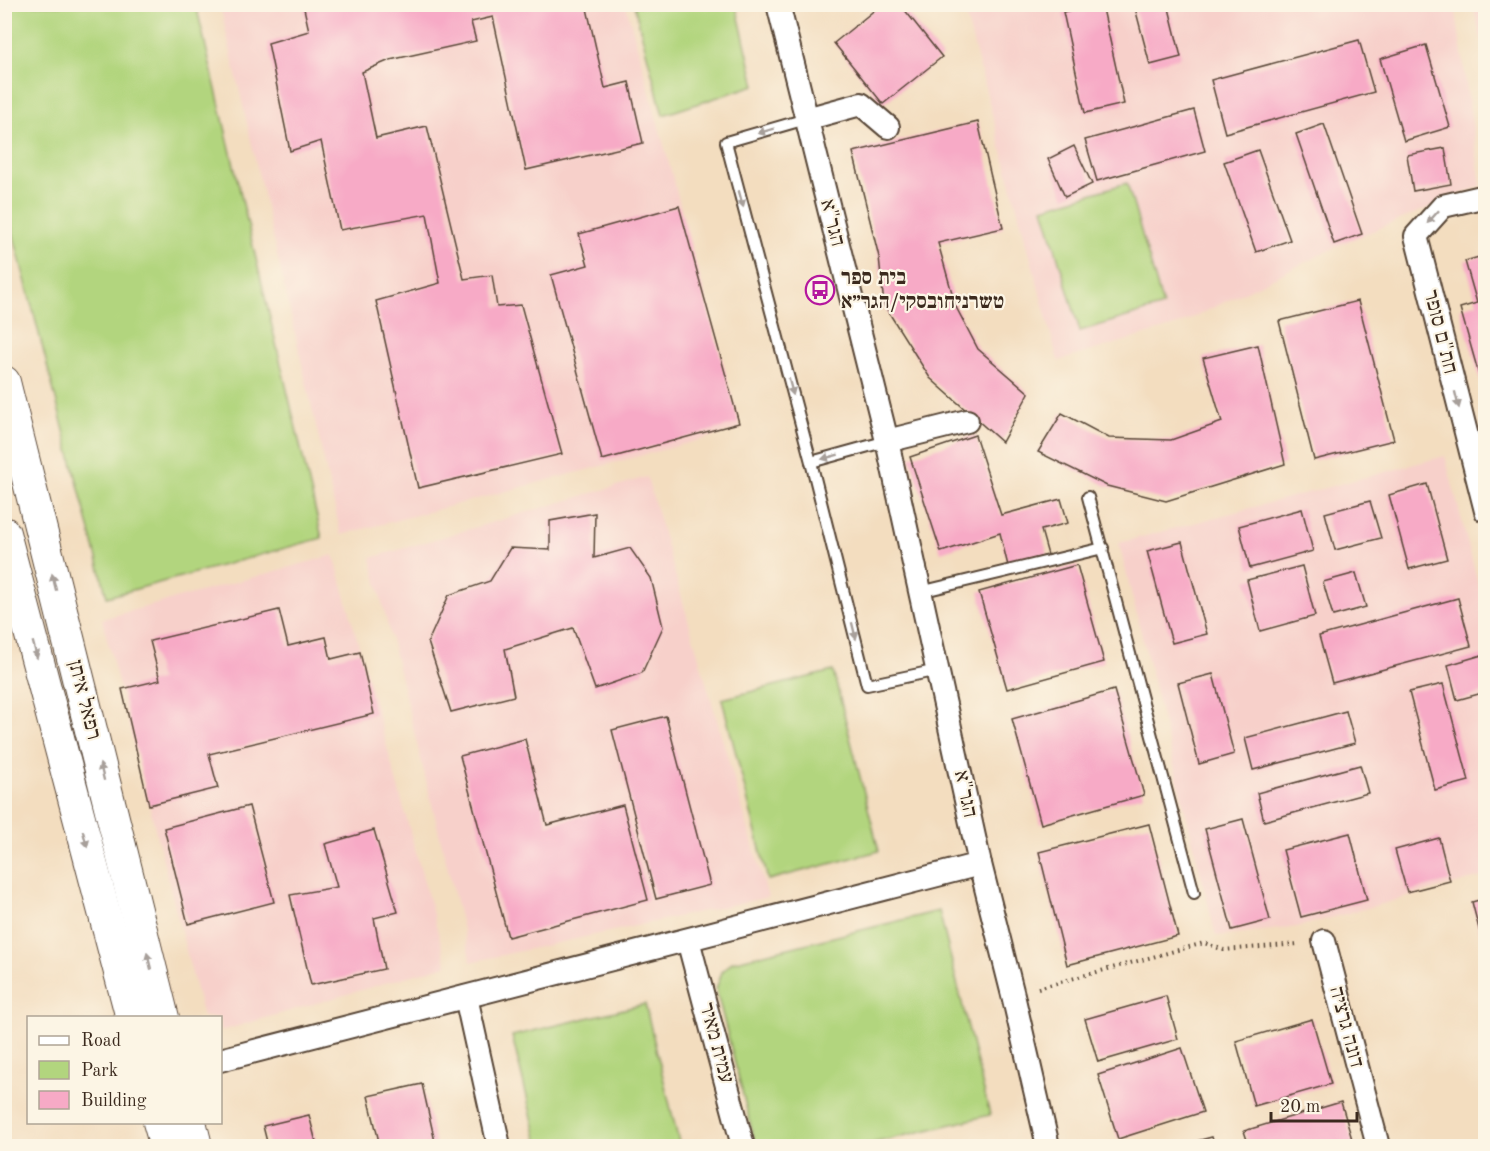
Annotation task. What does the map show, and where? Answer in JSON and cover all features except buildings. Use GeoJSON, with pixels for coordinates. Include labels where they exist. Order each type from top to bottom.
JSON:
{"type":"FeatureCollection","features":[{"type":"Feature","properties":{"kind":"main road","name":"רפאל איתן"},"geometry":{"type":"LineString","coordinates":[[4,382],[163,1016]]}},
{"type":"Feature","properties":{"kind":"main road","name":"רפאל איתן"},"geometry":{"type":"LineString","coordinates":[[4,532],[132,1016]]}},
{"type":"Feature","properties":{"kind":"main road"},"geometry":{"type":"LineString","coordinates":[[160,1124],[166,1146]]}},
{"type":"Feature","properties":{"kind":"main road"},"geometry":{"type":"LineString","coordinates":[[190,1124],[196,1146]]}},
{"type":"Feature","properties":{"kind":"street","name":"הגר\"א"},"geometry":{"type":"LineString","coordinates":[[777,4],[887,441],[980,864],[1048,1146]]}},
{"type":"Feature","properties":{"kind":"street"},"geometry":{"type":"LineString","coordinates":[[806,119],[861,104],[888,127]]}},
{"type":"Feature","properties":{"kind":"street","name":"חת\"ם סופר"},"geometry":{"type":"LineString","coordinates":[[1485,196],[1443,206],[1416,236],[1485,511]]}},
{"type":"Feature","properties":{"kind":"street"},"geometry":{"type":"LineString","coordinates":[[887,441],[967,421]]}},
{"type":"Feature","properties":{"kind":"street"},"geometry":{"type":"LineString","coordinates":[[222,1059],[980,864]]}},
{"type":"Feature","properties":{"kind":"street","name":"עמית מאיר"},"geometry":{"type":"LineString","coordinates":[[688,940],[743,1146]]}},
{"type":"Feature","properties":{"kind":"street","name":"דונה גרציה"},"geometry":{"type":"LineString","coordinates":[[1324,941],[1378,1146]]}},
{"type":"Feature","properties":{"kind":"street"},"geometry":{"type":"LineString","coordinates":[[466,997],[499,1146]]}},
{"type":"Feature","properties":{"kind":"lane"},"geometry":{"type":"LineString","coordinates":[[806,119],[726,142],[811,462],[867,685],[938,670]]}},
{"type":"Feature","properties":{"kind":"lane"},"geometry":{"type":"LineString","coordinates":[[811,462],[887,441]]}},
{"type":"Feature","properties":{"kind":"lane"},"geometry":{"type":"LineString","coordinates":[[1088,497],[1194,894]]}},
{"type":"Feature","properties":{"kind":"lane"},"geometry":{"type":"LineString","coordinates":[[920,592],[1102,548]]}},
{"type":"Feature","properties":{"kind":"path"},"geometry":{"type":"LineString","coordinates":[[1013,995],[1204,944],[1224,950],[1324,941]]}},
{"type":"Feature","properties":{"kind":"shaded area"},"geometry":{"type":"Polygon","coordinates":[[[220,5],[626,5],[741,429],[341,535],[220,5]]]}},
{"type":"Feature","properties":{"kind":"shaded area"},"geometry":{"type":"Polygon","coordinates":[[[963,5],[1455,5],[1481,186],[1344,243],[1178,325],[1058,361],[963,5]]]}},
{"type":"Feature","properties":{"kind":"shaded area"},"geometry":{"type":"Polygon","coordinates":[[[1473,5],[1485,5],[1485,55],[1473,5]]]}},
{"type":"Feature","properties":{"kind":"shaded area"},"geometry":{"type":"Polygon","coordinates":[[[1445,456],[1485,610],[1485,876],[1297,927],[1216,936],[1119,543],[1445,456]]]}},
{"type":"Feature","properties":{"kind":"shaded area"},"geometry":{"type":"Polygon","coordinates":[[[647,477],[768,897],[471,962],[371,558],[647,477]]]}},
{"type":"Feature","properties":{"kind":"shaded area"},"geometry":{"type":"Polygon","coordinates":[[[334,555],[447,965],[222,1031],[222,1016],[203,1016],[102,619],[334,555]]]}},
{"type":"Feature","properties":{"kind":"green space"},"geometry":{"type":"Polygon","coordinates":[[[4,5],[196,5],[322,538],[107,597],[5,202],[4,5]]]}},
{"type":"Feature","properties":{"kind":"green space"},"geometry":{"type":"Polygon","coordinates":[[[634,5],[736,5],[755,85],[663,115],[634,5]]]}},
{"type":"Feature","properties":{"kind":"green space"},"geometry":{"type":"Polygon","coordinates":[[[1127,183],[1163,306],[1080,331],[1043,208],[1127,183]]]}},
{"type":"Feature","properties":{"kind":"green space"},"geometry":{"type":"Polygon","coordinates":[[[833,671],[879,851],[768,880],[722,699],[833,671]]]}},
{"type":"Feature","properties":{"kind":"green space"},"geometry":{"type":"Polygon","coordinates":[[[939,911],[990,1115],[861,1146],[756,1146],[716,989],[722,972],[732,962],[939,911]]]}},
{"type":"Feature","properties":{"kind":"green space"},"geometry":{"type":"Polygon","coordinates":[[[645,1004],[680,1146],[539,1146],[512,1036],[645,1004]]]}},
{"type":"Feature","properties":{"kind":"place","name":"בית ספר טשרניחובסקי/הגר״א"},"geometry":{"type":"Point","coordinates":[820,290]}}]}
